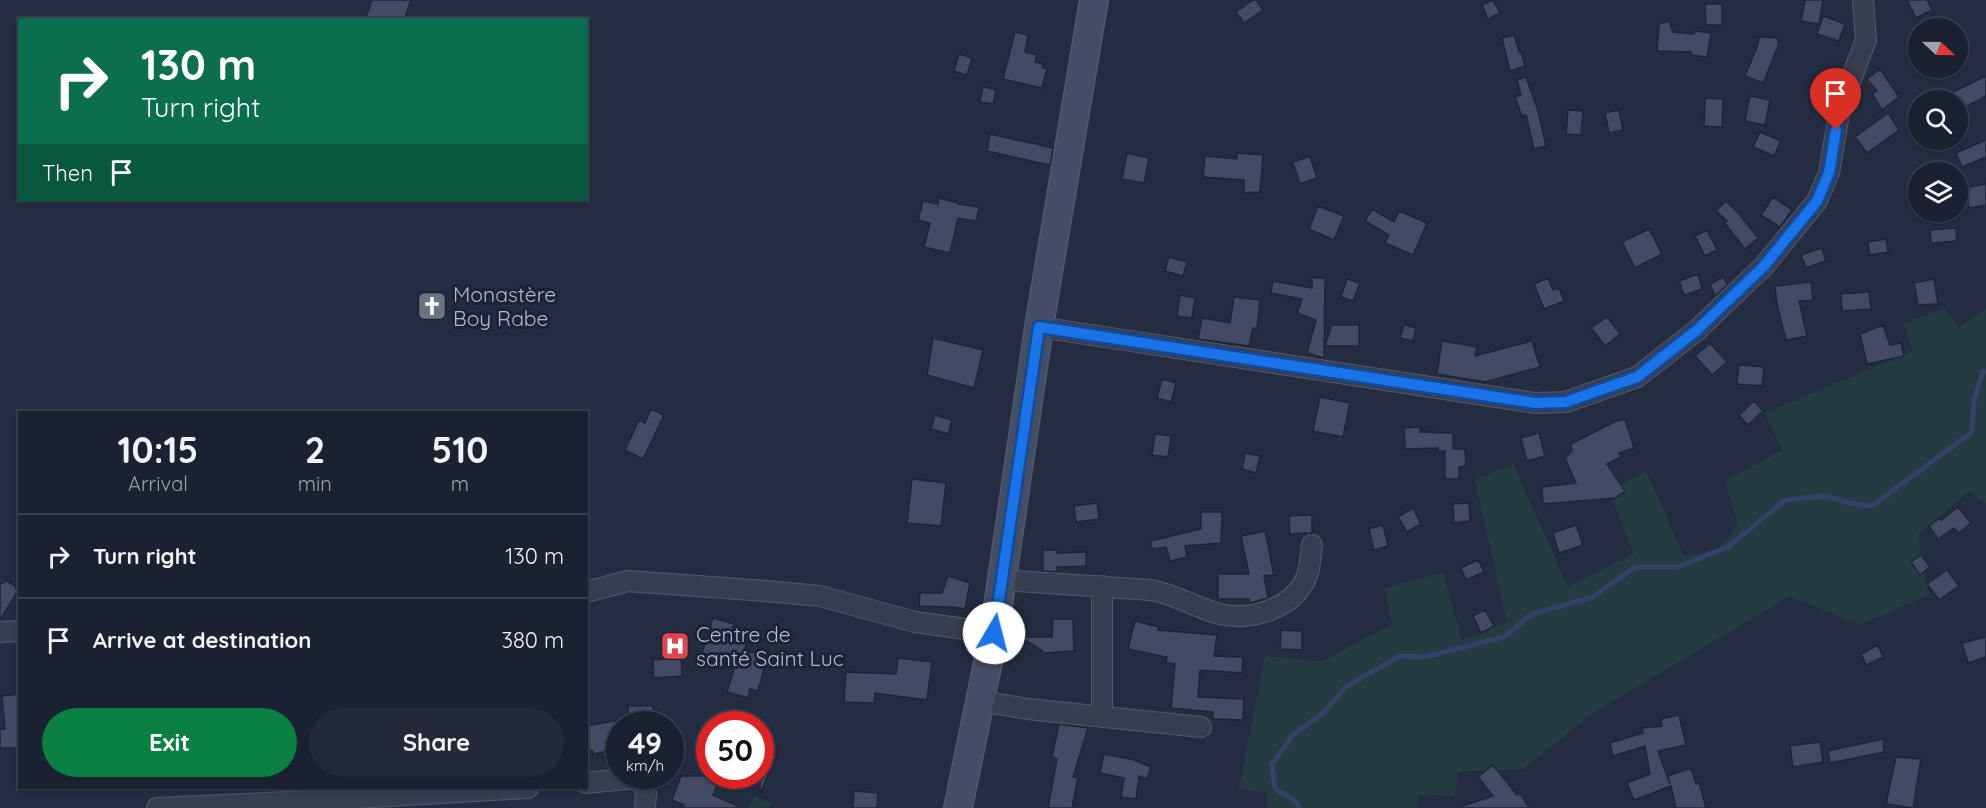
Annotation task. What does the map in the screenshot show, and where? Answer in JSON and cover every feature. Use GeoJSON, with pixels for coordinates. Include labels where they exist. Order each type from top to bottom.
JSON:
{"type":"FeatureCollection","features":[{"type":"Feature","properties":{"kind":"main road"},"geometry":{"type":"LineString","coordinates":[[958,808],[994,633],[1039,327],[1094,0]]}},
{"type":"Feature","properties":{"kind":"street"},"geometry":{"type":"LineString","coordinates":[[1039,327],[1535,403],[1566,402],[1637,377],[1696,331],[1764,266],[1817,201],[1829,173],[1840,108],[1866,40],[1863,0]]}},
{"type":"Feature","properties":{"kind":"street"},"geometry":{"type":"LineString","coordinates":[[1002,580],[1165,592],[1203,609],[1221,614],[1237,617],[1254,616],[1281,604],[1300,588],[1308,573],[1312,545]]}},
{"type":"Feature","properties":{"kind":"street"},"geometry":{"type":"LineString","coordinates":[[588,591],[628,581],[820,596],[915,622],[994,633]]}},
{"type":"Feature","properties":{"kind":"street"},"geometry":{"type":"LineString","coordinates":[[1102,586],[1102,717]]}},
{"type":"Feature","properties":{"kind":"street"},"geometry":{"type":"LineString","coordinates":[[0,632],[18,631]]}},
{"type":"Feature","properties":{"kind":"street"},"geometry":{"type":"LineString","coordinates":[[980,701],[1028,709],[1201,727]]}},
{"type":"Feature","properties":{"kind":"street"},"geometry":{"type":"LineString","coordinates":[[588,783],[635,778],[642,782],[646,793],[645,808]]}},
{"type":"Feature","properties":{"kind":"street"},"geometry":{"type":"LineString","coordinates":[[157,808],[288,805],[514,789]]}},
{"type":"Feature","properties":{"kind":"shaded area"},"geometry":{"type":"Polygon","coordinates":[[[1944,308],[1959,327],[1986,309],[1986,504],[1969,491],[1918,535],[1929,595],[1859,625],[1790,596],[1593,713],[1523,769],[1458,772],[1455,796],[1419,795],[1416,808],[1267,808],[1267,793],[1239,789],[1265,656],[1322,661],[1392,624],[1385,588],[1443,573],[1462,640],[1507,621],[1475,480],[1513,464],[1568,587],[1634,553],[1609,492],[1646,471],[1684,556],[1718,549],[1738,525],[1725,481],[1782,450],[1765,413],[1913,351],[1903,324],[1944,308]]]}},
{"type":"Feature","properties":{"kind":"shaded area"},"geometry":{"type":"Polygon","coordinates":[[[755,796],[771,803],[769,808],[748,808],[755,796]]]}},
{"type":"Feature","properties":{"kind":"building"},"geometry":{"type":"Polygon","coordinates":[[[372,0],[411,0],[405,18],[366,18],[372,0]]]}},
{"type":"Feature","properties":{"kind":"building"},"geometry":{"type":"Polygon","coordinates":[[[1256,0],[1263,10],[1244,23],[1236,12],[1256,0]]]}},
{"type":"Feature","properties":{"kind":"building"},"geometry":{"type":"Polygon","coordinates":[[[1493,0],[1500,13],[1488,19],[1482,5],[1493,0]]]}},
{"type":"Feature","properties":{"kind":"building"},"geometry":{"type":"Polygon","coordinates":[[[1805,0],[1823,0],[1819,24],[1801,21],[1805,0]]]}},
{"type":"Feature","properties":{"kind":"building"},"geometry":{"type":"Polygon","coordinates":[[[1907,0],[1927,0],[1932,10],[1916,18],[1907,0]]]}},
{"type":"Feature","properties":{"kind":"building"},"geometry":{"type":"Polygon","coordinates":[[[1705,4],[1722,4],[1722,25],[1706,25],[1705,4]]]}},
{"type":"Feature","properties":{"kind":"building"},"geometry":{"type":"Polygon","coordinates":[[[1823,16],[1845,24],[1839,41],[1817,34],[1823,16]]]}},
{"type":"Feature","properties":{"kind":"building"},"geometry":{"type":"Polygon","coordinates":[[[1669,21],[1673,32],[1711,33],[1707,57],[1691,55],[1691,52],[1657,51],[1659,24],[1669,21]]]}},
{"type":"Feature","properties":{"kind":"building"},"geometry":{"type":"Polygon","coordinates":[[[1015,32],[1028,35],[1025,52],[1037,55],[1035,62],[1043,64],[1042,68],[1047,69],[1042,88],[1003,79],[1015,32]]]}},
{"type":"Feature","properties":{"kind":"building"},"geometry":{"type":"Polygon","coordinates":[[[1514,35],[1525,66],[1510,71],[1502,38],[1514,35]]]}},
{"type":"Feature","properties":{"kind":"building"},"geometry":{"type":"Polygon","coordinates":[[[1759,37],[1778,38],[1778,46],[1763,83],[1745,76],[1759,37]]]}},
{"type":"Feature","properties":{"kind":"building"},"geometry":{"type":"Polygon","coordinates":[[[959,54],[972,58],[967,75],[954,71],[959,54]]]}},
{"type":"Feature","properties":{"kind":"building"},"geometry":{"type":"Polygon","coordinates":[[[1880,69],[1899,97],[1882,110],[1872,94],[1877,91],[1867,79],[1880,69]]]}},
{"type":"Feature","properties":{"kind":"building"},"geometry":{"type":"Polygon","coordinates":[[[1986,76],[1986,96],[1968,106],[1968,90],[1957,90],[1986,76]]]}},
{"type":"Feature","properties":{"kind":"building"},"geometry":{"type":"Polygon","coordinates":[[[1526,77],[1538,111],[1546,146],[1534,149],[1526,115],[1522,116],[1515,97],[1521,95],[1517,80],[1526,77]]]}},
{"type":"Feature","properties":{"kind":"building"},"geometry":{"type":"Polygon","coordinates":[[[983,87],[996,90],[993,104],[980,102],[983,87]]]}},
{"type":"Feature","properties":{"kind":"building"},"geometry":{"type":"Polygon","coordinates":[[[1750,96],[1770,100],[1765,125],[1745,121],[1750,96]]]}},
{"type":"Feature","properties":{"kind":"building"},"geometry":{"type":"Polygon","coordinates":[[[1705,98],[1723,99],[1722,127],[1704,126],[1705,98]]]}},
{"type":"Feature","properties":{"kind":"building"},"geometry":{"type":"Polygon","coordinates":[[[1568,110],[1583,111],[1581,135],[1566,134],[1568,110]]]}},
{"type":"Feature","properties":{"kind":"building"},"geometry":{"type":"Polygon","coordinates":[[[1619,110],[1623,130],[1609,133],[1605,113],[1619,110]]]}},
{"type":"Feature","properties":{"kind":"building"},"geometry":{"type":"Polygon","coordinates":[[[1888,113],[1899,130],[1867,153],[1855,137],[1888,113]]]}},
{"type":"Feature","properties":{"kind":"building"},"geometry":{"type":"Polygon","coordinates":[[[1760,132],[1781,141],[1774,156],[1753,147],[1760,132]]]}},
{"type":"Feature","properties":{"kind":"building"},"geometry":{"type":"Polygon","coordinates":[[[990,134],[1053,148],[1050,165],[987,151],[990,134]]]}},
{"type":"Feature","properties":{"kind":"building"},"geometry":{"type":"Polygon","coordinates":[[[1986,140],[1986,157],[1968,164],[1968,162],[1960,162],[1956,153],[1968,150],[1968,148],[1986,140]]]}},
{"type":"Feature","properties":{"kind":"building"},"geometry":{"type":"Polygon","coordinates":[[[1127,153],[1149,158],[1144,183],[1122,179],[1127,153]]]}},
{"type":"Feature","properties":{"kind":"building"},"geometry":{"type":"Polygon","coordinates":[[[1237,153],[1263,155],[1260,192],[1244,193],[1244,180],[1203,177],[1205,156],[1237,159],[1237,153]]]}},
{"type":"Feature","properties":{"kind":"building"},"geometry":{"type":"Polygon","coordinates":[[[1310,156],[1317,178],[1300,184],[1293,162],[1310,156]]]}},
{"type":"Feature","properties":{"kind":"building"},"geometry":{"type":"Polygon","coordinates":[[[1986,184],[1986,205],[1969,208],[1968,187],[1986,184]]]}},
{"type":"Feature","properties":{"kind":"building"},"geometry":{"type":"Polygon","coordinates":[[[1773,197],[1792,210],[1780,227],[1761,215],[1773,197]]]}},
{"type":"Feature","properties":{"kind":"building"},"geometry":{"type":"Polygon","coordinates":[[[939,198],[979,207],[976,221],[958,218],[950,253],[924,247],[930,223],[918,220],[923,201],[938,204],[939,198]]]}},
{"type":"Feature","properties":{"kind":"building"},"geometry":{"type":"Polygon","coordinates":[[[1726,201],[1758,238],[1745,249],[1724,222],[1727,221],[1716,211],[1726,201]]]}},
{"type":"Feature","properties":{"kind":"building"},"geometry":{"type":"Polygon","coordinates":[[[1318,206],[1344,216],[1334,240],[1309,229],[1318,206]]]}},
{"type":"Feature","properties":{"kind":"building"},"geometry":{"type":"Polygon","coordinates":[[[1372,209],[1394,222],[1399,211],[1427,223],[1413,255],[1385,243],[1389,235],[1365,221],[1372,209]]]}},
{"type":"Feature","properties":{"kind":"building"},"geometry":{"type":"Polygon","coordinates":[[[1956,228],[1957,241],[1931,243],[1930,230],[1956,228]]]}},
{"type":"Feature","properties":{"kind":"building"},"geometry":{"type":"Polygon","coordinates":[[[1649,229],[1662,254],[1635,268],[1622,242],[1649,229]]]}},
{"type":"Feature","properties":{"kind":"building"},"geometry":{"type":"Polygon","coordinates":[[[1707,230],[1717,250],[1705,256],[1695,236],[1707,230]]]}},
{"type":"Feature","properties":{"kind":"building"},"geometry":{"type":"Polygon","coordinates":[[[1886,239],[1888,252],[1870,255],[1868,242],[1886,239]]]}},
{"type":"Feature","properties":{"kind":"building"},"geometry":{"type":"Polygon","coordinates":[[[1822,248],[1826,261],[1806,268],[1801,255],[1822,248]]]}},
{"type":"Feature","properties":{"kind":"building"},"geometry":{"type":"Polygon","coordinates":[[[1169,257],[1187,262],[1183,276],[1165,271],[1169,257]]]}},
{"type":"Feature","properties":{"kind":"building"},"geometry":{"type":"Polygon","coordinates":[[[1698,274],[1702,289],[1684,295],[1679,281],[1698,274]]]}},
{"type":"Feature","properties":{"kind":"building"},"geometry":{"type":"Polygon","coordinates":[[[1724,277],[1727,285],[1715,296],[1710,284],[1724,277]]]}},
{"type":"Feature","properties":{"kind":"building"},"geometry":{"type":"Polygon","coordinates":[[[1312,278],[1325,278],[1324,358],[1307,353],[1316,320],[1297,313],[1302,299],[1271,293],[1273,281],[1312,288],[1312,278]]]}},
{"type":"Feature","properties":{"kind":"building"},"geometry":{"type":"Polygon","coordinates":[[[1548,278],[1553,290],[1559,288],[1564,301],[1544,309],[1534,284],[1548,278]]]}},
{"type":"Feature","properties":{"kind":"building"},"geometry":{"type":"Polygon","coordinates":[[[1347,279],[1360,283],[1353,301],[1341,297],[1347,279]]]}},
{"type":"Feature","properties":{"kind":"building"},"geometry":{"type":"Polygon","coordinates":[[[1934,279],[1938,304],[1918,305],[1914,283],[1934,279]]]}},
{"type":"Feature","properties":{"kind":"building"},"geometry":{"type":"Polygon","coordinates":[[[1811,282],[1813,300],[1799,301],[1807,336],[1786,340],[1775,286],[1811,282]]]}},
{"type":"Feature","properties":{"kind":"building"},"geometry":{"type":"Polygon","coordinates":[[[1869,292],[1871,309],[1842,311],[1841,294],[1869,292]]]}},
{"type":"Feature","properties":{"kind":"building"},"geometry":{"type":"Polygon","coordinates":[[[1180,295],[1195,298],[1192,318],[1177,316],[1180,295]]]}},
{"type":"Feature","properties":{"kind":"building"},"geometry":{"type":"Polygon","coordinates":[[[1234,297],[1260,300],[1257,329],[1253,328],[1249,346],[1198,339],[1202,318],[1230,323],[1234,297]]]}},
{"type":"Feature","properties":{"kind":"building"},"geometry":{"type":"Polygon","coordinates":[[[1607,317],[1620,334],[1605,346],[1591,328],[1607,317]]]}},
{"type":"Feature","properties":{"kind":"building"},"geometry":{"type":"Polygon","coordinates":[[[1332,325],[1359,325],[1359,346],[1325,346],[1332,325]]]}},
{"type":"Feature","properties":{"kind":"building"},"geometry":{"type":"Polygon","coordinates":[[[1404,325],[1416,328],[1413,341],[1400,338],[1404,325]]]}},
{"type":"Feature","properties":{"kind":"building"},"geometry":{"type":"Polygon","coordinates":[[[1883,325],[1890,345],[1901,343],[1904,356],[1867,364],[1860,334],[1883,325]]]}},
{"type":"Feature","properties":{"kind":"building"},"geometry":{"type":"Polygon","coordinates":[[[933,338],[983,350],[974,388],[927,375],[933,338]]]}},
{"type":"Feature","properties":{"kind":"building"},"geometry":{"type":"Polygon","coordinates":[[[1442,341],[1477,347],[1475,356],[1532,341],[1540,367],[1485,382],[1437,374],[1442,341]]]}},
{"type":"Feature","properties":{"kind":"building"},"geometry":{"type":"Polygon","coordinates":[[[1710,343],[1727,362],[1712,375],[1695,356],[1710,343]]]}},
{"type":"Feature","properties":{"kind":"building"},"geometry":{"type":"Polygon","coordinates":[[[1739,365],[1764,367],[1762,386],[1737,384],[1739,365]]]}},
{"type":"Feature","properties":{"kind":"building"},"geometry":{"type":"Polygon","coordinates":[[[1162,379],[1176,383],[1171,402],[1157,398],[1162,379]]]}},
{"type":"Feature","properties":{"kind":"building"},"geometry":{"type":"Polygon","coordinates":[[[1320,397],[1350,403],[1343,437],[1313,431],[1320,397]]]}},
{"type":"Feature","properties":{"kind":"building"},"geometry":{"type":"Polygon","coordinates":[[[1754,401],[1763,411],[1748,425],[1739,415],[1754,401]]]}},
{"type":"Feature","properties":{"kind":"building"},"geometry":{"type":"Polygon","coordinates":[[[651,409],[664,415],[643,459],[625,450],[639,420],[645,423],[651,409]]]}},
{"type":"Feature","properties":{"kind":"building"},"geometry":{"type":"Polygon","coordinates":[[[935,415],[952,420],[948,434],[931,429],[935,415]]]}},
{"type":"Feature","properties":{"kind":"building"},"geometry":{"type":"Polygon","coordinates":[[[1625,419],[1634,448],[1619,453],[1621,457],[1607,464],[1625,491],[1615,498],[1543,504],[1542,487],[1576,483],[1565,458],[1572,451],[1571,444],[1614,422],[1625,419]]]}},
{"type":"Feature","properties":{"kind":"building"},"geometry":{"type":"Polygon","coordinates":[[[1420,427],[1420,432],[1453,433],[1453,449],[1465,449],[1466,466],[1459,467],[1459,479],[1445,479],[1445,451],[1438,451],[1438,448],[1405,449],[1404,428],[1420,427]]]}},
{"type":"Feature","properties":{"kind":"building"},"geometry":{"type":"Polygon","coordinates":[[[1539,433],[1545,456],[1527,461],[1521,438],[1539,433]]]}},
{"type":"Feature","properties":{"kind":"building"},"geometry":{"type":"Polygon","coordinates":[[[1155,434],[1171,436],[1168,457],[1152,455],[1155,434]]]}},
{"type":"Feature","properties":{"kind":"building"},"geometry":{"type":"Polygon","coordinates":[[[1245,453],[1260,456],[1256,473],[1242,469],[1245,453]]]}},
{"type":"Feature","properties":{"kind":"building"},"geometry":{"type":"Polygon","coordinates":[[[912,479],[946,483],[941,526],[907,523],[912,479]]]}},
{"type":"Feature","properties":{"kind":"building"},"geometry":{"type":"Polygon","coordinates":[[[1097,503],[1099,519],[1076,522],[1074,506],[1097,503]]]}},
{"type":"Feature","properties":{"kind":"building"},"geometry":{"type":"Polygon","coordinates":[[[1469,503],[1470,521],[1454,523],[1453,504],[1469,503]]]}},
{"type":"Feature","properties":{"kind":"building"},"geometry":{"type":"Polygon","coordinates":[[[1958,507],[1971,523],[1959,533],[1954,528],[1938,539],[1929,526],[1958,507]]]}},
{"type":"Feature","properties":{"kind":"building"},"geometry":{"type":"Polygon","coordinates":[[[1413,508],[1421,524],[1407,532],[1398,517],[1413,508]]]}},
{"type":"Feature","properties":{"kind":"building"},"geometry":{"type":"Polygon","coordinates":[[[1201,512],[1222,512],[1221,543],[1185,546],[1187,557],[1170,561],[1166,547],[1152,549],[1151,541],[1201,529],[1201,512]]]}},
{"type":"Feature","properties":{"kind":"building"},"geometry":{"type":"Polygon","coordinates":[[[1312,515],[1312,533],[1290,534],[1289,516],[1312,515]]]}},
{"type":"Feature","properties":{"kind":"building"},"geometry":{"type":"Polygon","coordinates":[[[1383,525],[1388,546],[1374,550],[1369,529],[1383,525]]]}},
{"type":"Feature","properties":{"kind":"building"},"geometry":{"type":"Polygon","coordinates":[[[1576,525],[1583,545],[1559,553],[1553,533],[1576,525]]]}},
{"type":"Feature","properties":{"kind":"building"},"geometry":{"type":"Polygon","coordinates":[[[1265,531],[1274,575],[1264,576],[1268,598],[1250,603],[1249,599],[1218,599],[1218,574],[1249,574],[1241,536],[1265,531]]]}},
{"type":"Feature","properties":{"kind":"building"},"geometry":{"type":"Polygon","coordinates":[[[1043,550],[1057,550],[1057,553],[1086,552],[1086,566],[1057,567],[1057,572],[1043,571],[1043,550]]]}},
{"type":"Feature","properties":{"kind":"building"},"geometry":{"type":"Polygon","coordinates":[[[1921,555],[1930,567],[1920,575],[1911,562],[1921,555]]]}},
{"type":"Feature","properties":{"kind":"building"},"geometry":{"type":"Polygon","coordinates":[[[1478,560],[1484,572],[1466,580],[1461,568],[1478,560]]]}},
{"type":"Feature","properties":{"kind":"building"},"geometry":{"type":"Polygon","coordinates":[[[1947,570],[1959,586],[1939,600],[1927,584],[1947,570]]]}},
{"type":"Feature","properties":{"kind":"building"},"geometry":{"type":"Polygon","coordinates":[[[948,576],[970,583],[965,609],[919,606],[920,593],[942,593],[948,576]]]}},
{"type":"Feature","properties":{"kind":"building"},"geometry":{"type":"Polygon","coordinates":[[[7,581],[15,586],[17,592],[0,620],[0,584],[7,581]]]}},
{"type":"Feature","properties":{"kind":"building"},"geometry":{"type":"Polygon","coordinates":[[[1485,610],[1494,626],[1481,633],[1473,616],[1485,610]]]}},
{"type":"Feature","properties":{"kind":"building"},"geometry":{"type":"Polygon","coordinates":[[[713,618],[734,624],[732,630],[749,635],[744,652],[768,653],[758,691],[750,689],[748,698],[727,692],[736,663],[702,653],[713,618]]]}},
{"type":"Feature","properties":{"kind":"building"},"geometry":{"type":"Polygon","coordinates":[[[1053,619],[1073,619],[1074,651],[1044,653],[1020,637],[1052,637],[1053,619]]]}},
{"type":"Feature","properties":{"kind":"building"},"geometry":{"type":"Polygon","coordinates":[[[1135,621],[1159,627],[1158,630],[1217,635],[1214,656],[1243,657],[1242,673],[1200,670],[1198,697],[1244,699],[1243,720],[1213,719],[1213,712],[1171,708],[1175,664],[1166,663],[1167,657],[1128,649],[1135,621]]]}},
{"type":"Feature","properties":{"kind":"building"},"geometry":{"type":"Polygon","coordinates":[[[1281,630],[1302,631],[1302,650],[1280,649],[1281,630]]]}},
{"type":"Feature","properties":{"kind":"building"},"geometry":{"type":"Polygon","coordinates":[[[1986,637],[1986,657],[1968,663],[1962,643],[1986,637]]]}},
{"type":"Feature","properties":{"kind":"building"},"geometry":{"type":"Polygon","coordinates":[[[1878,645],[1883,657],[1866,665],[1861,654],[1878,645]]]}},
{"type":"Feature","properties":{"kind":"building"},"geometry":{"type":"Polygon","coordinates":[[[681,658],[682,676],[654,678],[653,660],[681,658]]]}},
{"type":"Feature","properties":{"kind":"building"},"geometry":{"type":"Polygon","coordinates":[[[898,658],[932,662],[927,700],[875,693],[874,703],[844,702],[846,672],[896,674],[898,658]]]}},
{"type":"Feature","properties":{"kind":"building"},"geometry":{"type":"Polygon","coordinates":[[[18,694],[18,748],[0,748],[0,729],[5,729],[2,696],[18,694]]]}},
{"type":"Feature","properties":{"kind":"building"},"geometry":{"type":"Polygon","coordinates":[[[628,706],[653,706],[653,711],[628,711],[628,706]]]}},
{"type":"Feature","properties":{"kind":"building"},"geometry":{"type":"Polygon","coordinates":[[[1679,715],[1686,745],[1658,751],[1670,784],[1668,776],[1691,768],[1696,784],[1699,783],[1706,808],[1676,808],[1671,786],[1634,800],[1627,783],[1650,774],[1645,746],[1613,756],[1610,743],[1643,733],[1642,728],[1662,726],[1661,719],[1679,715]]]}},
{"type":"Feature","properties":{"kind":"building"},"geometry":{"type":"Polygon","coordinates":[[[606,722],[606,752],[592,754],[593,751],[588,750],[588,726],[606,722]]]}},
{"type":"Feature","properties":{"kind":"building"},"geometry":{"type":"Polygon","coordinates":[[[1059,724],[1088,728],[1073,777],[1078,778],[1072,808],[1048,808],[1057,759],[1052,757],[1059,724]]]}},
{"type":"Feature","properties":{"kind":"building"},"geometry":{"type":"Polygon","coordinates":[[[1883,739],[1884,752],[1830,763],[1828,751],[1883,739]]]}},
{"type":"Feature","properties":{"kind":"building"},"geometry":{"type":"Polygon","coordinates":[[[1820,742],[1823,762],[1793,767],[1790,746],[1820,742]]]}},
{"type":"Feature","properties":{"kind":"building"},"geometry":{"type":"Polygon","coordinates":[[[1104,754],[1134,760],[1151,767],[1147,779],[1139,776],[1136,799],[1121,797],[1124,778],[1100,773],[1104,754]]]}},
{"type":"Feature","properties":{"kind":"building"},"geometry":{"type":"Polygon","coordinates":[[[1896,757],[1921,759],[1913,808],[1886,804],[1896,757]]]}},
{"type":"Feature","properties":{"kind":"building"},"geometry":{"type":"Polygon","coordinates":[[[1493,765],[1517,795],[1520,793],[1529,808],[1464,808],[1463,806],[1493,796],[1478,777],[1493,765]]]}},
{"type":"Feature","properties":{"kind":"building"},"geometry":{"type":"Polygon","coordinates":[[[684,776],[696,776],[696,789],[716,789],[713,795],[742,808],[683,808],[684,805],[672,800],[676,789],[684,789],[684,776]]]}},
{"type":"Feature","properties":{"kind":"building"},"geometry":{"type":"Polygon","coordinates":[[[854,791],[878,793],[877,808],[853,808],[854,791]]]}},
{"type":"Feature","properties":{"kind":"waterway"},"geometry":{"type":"LineString","coordinates":[[1300,808],[1292,799],[1275,789],[1272,764],[1293,735],[1323,713],[1347,686],[1400,656],[1425,657],[1504,637],[1532,614],[1593,597],[1635,567],[1678,567],[1728,547],[1785,500],[1824,496],[1872,506],[1972,432],[1974,400],[1983,372],[1986,371]]}},
{"type":"Feature","properties":{"kind":"place","name":"Monastère Boy Rabe"},"geometry":{"type":"Point","coordinates":[432,306]}},
{"type":"Feature","properties":{"kind":"place","name":"Centre de santé Saint Luc"},"geometry":{"type":"Point","coordinates":[675,646]}},
{"type":"Feature","properties":{"kind":"route"},"geometry":{"type":"LineString","coordinates":[[994,633],[1039,327],[1535,403],[1566,402],[1637,377],[1696,331],[1764,266],[1817,201],[1829,173],[1836,130]]}}]}
